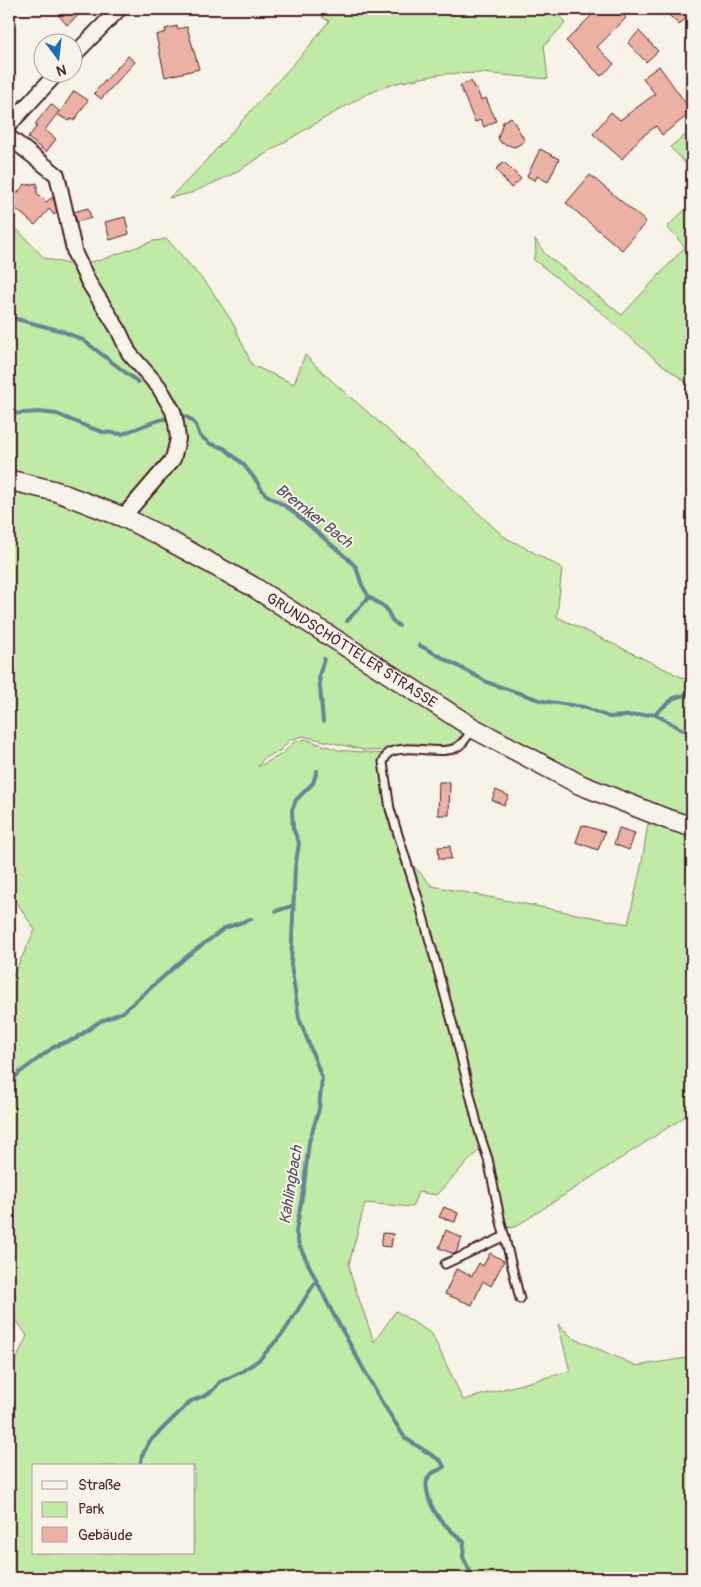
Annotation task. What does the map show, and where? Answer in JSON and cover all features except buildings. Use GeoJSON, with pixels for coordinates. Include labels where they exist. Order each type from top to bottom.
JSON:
{"type":"FeatureCollection","features":[{"type":"Feature","properties":{"kind":"main road","name":"GRUNDSCHÖTTELER STRASSE"},"geometry":{"type":"LineString","coordinates":[[9,480],[54,491],[123,517],[157,534],[252,586],[474,728],[581,785],[692,827]]}},
{"type":"Feature","properties":{"kind":"street"},"geometry":{"type":"LineString","coordinates":[[82,47],[120,9]]}},
{"type":"Feature","properties":{"kind":"street"},"geometry":{"type":"LineString","coordinates":[[9,125],[49,82]]}},
{"type":"Feature","properties":{"kind":"street"},"geometry":{"type":"LineString","coordinates":[[9,137],[57,175],[75,254],[89,284],[118,329],[129,353],[159,387],[175,417],[178,439],[173,459],[123,517]]}},
{"type":"Feature","properties":{"kind":"lane"},"geometry":{"type":"LineString","coordinates":[[474,728],[465,741],[452,749],[399,749],[388,753],[383,762],[390,809],[418,898],[454,1029],[480,1135],[488,1158],[520,1299]]}},
{"type":"Feature","properties":{"kind":"lane"},"geometry":{"type":"LineString","coordinates":[[446,1264],[505,1236]]}},
{"type":"Feature","properties":{"kind":"green space"},"geometry":{"type":"Polygon","coordinates":[[[325,9],[555,9],[565,23],[544,46],[548,79],[481,73],[442,74],[392,84],[365,95],[231,175],[191,193],[169,198],[192,176],[307,49],[329,21],[322,17],[325,9]]]}},
{"type":"Feature","properties":{"kind":"green space"},"geometry":{"type":"Polygon","coordinates":[[[692,130],[692,170],[670,147],[692,130]]]}},
{"type":"Feature","properties":{"kind":"green space"},"geometry":{"type":"Polygon","coordinates":[[[692,203],[692,387],[656,360],[597,309],[533,259],[536,253],[535,239],[545,254],[622,315],[685,247],[667,227],[692,203]]]}},
{"type":"Feature","properties":{"kind":"green space"},"geometry":{"type":"Polygon","coordinates":[[[17,229],[44,258],[72,265],[101,260],[153,241],[167,239],[210,288],[234,325],[252,365],[294,384],[305,355],[503,536],[562,568],[557,617],[692,682],[692,827],[468,731],[463,740],[451,748],[397,747],[387,751],[364,750],[303,736],[290,740],[281,750],[264,758],[258,767],[282,754],[294,742],[305,739],[338,750],[385,754],[382,762],[482,1147],[436,1195],[418,1192],[412,1207],[365,1203],[349,1264],[351,1276],[374,1342],[396,1311],[432,1334],[463,1400],[570,1371],[558,1324],[573,1338],[637,1366],[692,1357],[692,1578],[9,1578],[9,1375],[27,1336],[9,1309],[9,984],[35,930],[9,891],[9,256],[17,229]]]}},
{"type":"Feature","properties":{"kind":"green space"},"geometry":{"type":"Polygon","coordinates":[[[648,824],[664,825],[692,833],[692,1112],[515,1227],[507,1228],[489,1153],[411,863],[432,886],[628,924],[642,862],[648,824]]]}},
{"type":"Feature","properties":{"kind":"waterway"},"geometry":{"type":"LineString","coordinates":[[9,317],[62,331],[83,340],[138,382]]}},
{"type":"Feature","properties":{"kind":"waterway","name":"Bremker Bach"},"geometry":{"type":"LineString","coordinates":[[9,414],[39,412],[57,414],[103,432],[122,434],[171,417]]}},
{"type":"Feature","properties":{"kind":"waterway","name":"Bremker Bach"},"geometry":{"type":"LineString","coordinates":[[178,416],[183,415],[190,419],[196,425],[200,436],[211,444],[224,448],[243,464],[265,494],[290,509],[347,558],[356,567],[362,585],[369,597],[386,608],[392,620],[399,626]]}},
{"type":"Feature","properties":{"kind":"waterway"},"geometry":{"type":"LineString","coordinates":[[347,621],[369,597]]}},
{"type":"Feature","properties":{"kind":"waterway","name":"Bremker Bach"},"geometry":{"type":"LineString","coordinates":[[419,645],[489,683],[543,701],[584,707],[609,717],[655,714],[681,729],[692,732]]}},
{"type":"Feature","properties":{"kind":"waterway"},"geometry":{"type":"LineString","coordinates":[[323,722],[319,676],[324,659]]}},
{"type":"Feature","properties":{"kind":"waterway"},"geometry":{"type":"LineString","coordinates":[[655,714],[674,698],[685,695],[689,690]]}},
{"type":"Feature","properties":{"kind":"waterway","name":"Kahlingbach"},"geometry":{"type":"LineString","coordinates":[[317,771],[313,783],[296,800],[292,810],[293,828],[299,843],[295,868],[291,965],[299,1018],[322,1078],[319,1109],[309,1142],[296,1232],[299,1245],[330,1308],[380,1399],[405,1438],[441,1461],[444,1467],[431,1474],[427,1480],[429,1499],[440,1519],[464,1542],[463,1557],[473,1578]]}},
{"type":"Feature","properties":{"kind":"waterway"},"geometry":{"type":"LineString","coordinates":[[276,911],[292,906]]}},
{"type":"Feature","properties":{"kind":"waterway"},"geometry":{"type":"LineString","coordinates":[[9,1084],[19,1073],[55,1046],[75,1039],[99,1022],[123,1012],[186,957],[225,928],[251,919]]}},
{"type":"Feature","properties":{"kind":"waterway"},"geometry":{"type":"LineString","coordinates":[[140,1464],[149,1442],[191,1401],[204,1396],[212,1391],[220,1382],[243,1371],[260,1359],[284,1332],[316,1281]]}}]}
